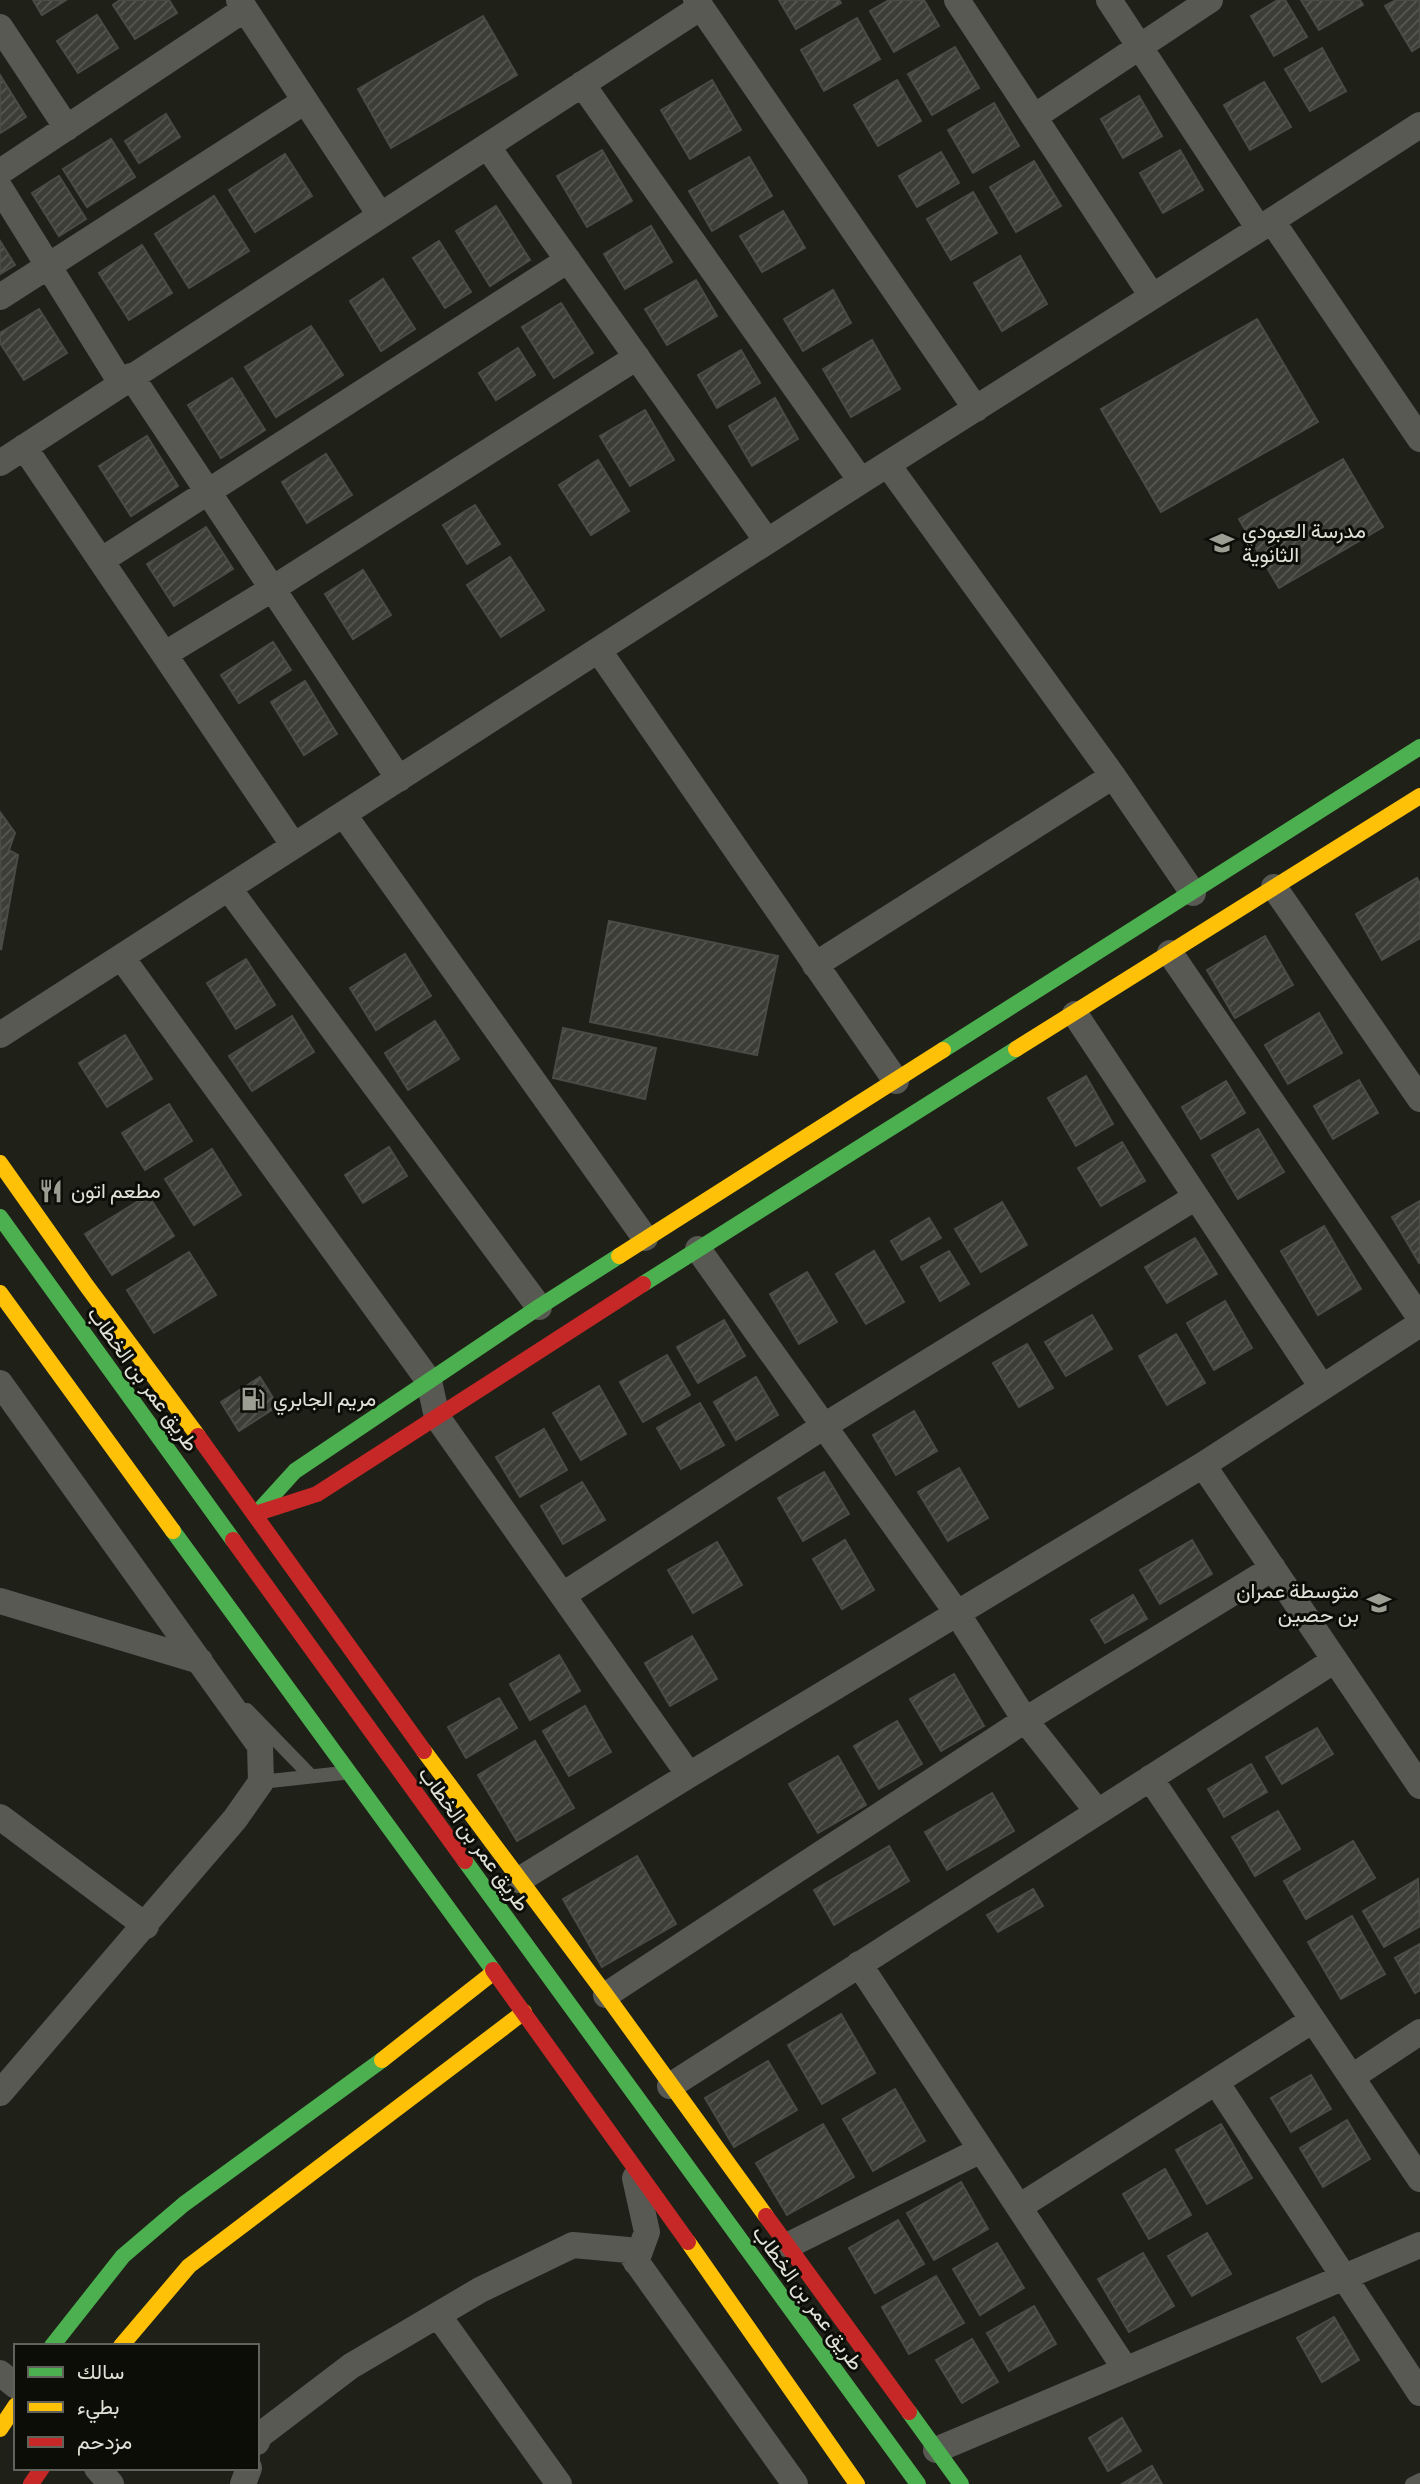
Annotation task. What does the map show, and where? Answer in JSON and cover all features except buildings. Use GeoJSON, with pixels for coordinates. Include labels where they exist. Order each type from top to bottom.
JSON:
{"type":"FeatureCollection","features":[{"type":"Feature","properties":{"kind":"street"},"geometry":{"type":"LineString","coordinates":[[957,0],[1152,296]]}},
{"type":"Feature","properties":{"kind":"street"},"geometry":{"type":"LineString","coordinates":[[1109,0],[1139,46],[1420,439]]}},
{"type":"Feature","properties":{"kind":"street"},"geometry":{"type":"LineString","coordinates":[[1034,117],[1210,0]]}},
{"type":"Feature","properties":{"kind":"street"},"geometry":{"type":"LineString","coordinates":[[0,463],[582,85],[699,4],[976,409]]}},
{"type":"Feature","properties":{"kind":"street"},"geometry":{"type":"LineString","coordinates":[[0,172],[242,5],[380,215]]}},
{"type":"Feature","properties":{"kind":"street"},"geometry":{"type":"LineString","coordinates":[[0,26],[67,128]]}},
{"type":"Feature","properties":{"kind":"street"},"geometry":{"type":"LineString","coordinates":[[582,85],[861,481]]}},
{"type":"Feature","properties":{"kind":"street"},"geometry":{"type":"LineString","coordinates":[[0,297],[305,101]]}},
{"type":"Feature","properties":{"kind":"street"},"geometry":{"type":"LineString","coordinates":[[0,1035],[1420,125]]}},
{"type":"Feature","properties":{"kind":"street"},"geometry":{"type":"LineString","coordinates":[[487,146],[767,541]]}},
{"type":"Feature","properties":{"kind":"street"},"geometry":{"type":"LineString","coordinates":[[0,188],[48,266],[126,380],[209,493],[399,779]]}},
{"type":"Feature","properties":{"kind":"street"},"geometry":{"type":"LineString","coordinates":[[102,560],[568,260]]}},
{"type":"Feature","properties":{"kind":"street"},"geometry":{"type":"LineString","coordinates":[[164,654],[272,589],[636,358]]}},
{"type":"Feature","properties":{"kind":"street"},"geometry":{"type":"LineString","coordinates":[[24,447],[294,846]]}},
{"type":"Feature","properties":{"kind":"street"},"geometry":{"type":"LineString","coordinates":[[888,465],[1113,776],[1193,893]]}},
{"type":"Feature","properties":{"kind":"street"},"geometry":{"type":"LineString","coordinates":[[599,651],[896,1081]]}},
{"type":"Feature","properties":{"kind":"street"},"geometry":{"type":"LineString","coordinates":[[256,1514],[295,1471],[539,1307],[1420,747]]}},
{"type":"Feature","properties":{"kind":"street"},"geometry":{"type":"LineString","coordinates":[[815,965],[1113,776]]}},
{"type":"Feature","properties":{"kind":"street"},"geometry":{"type":"LineString","coordinates":[[256,1514],[317,1494],[698,1249],[1420,796]]}},
{"type":"Feature","properties":{"kind":"street"},"geometry":{"type":"LineString","coordinates":[[344,815],[645,1238]]}},
{"type":"Feature","properties":{"kind":"street"},"geometry":{"type":"LineString","coordinates":[[1274,887],[1420,1099]]}},
{"type":"Feature","properties":{"kind":"street"},"geometry":{"type":"LineString","coordinates":[[229,889],[539,1307]]}},
{"type":"Feature","properties":{"kind":"street"},"geometry":{"type":"LineString","coordinates":[[1170,953],[1420,1318]]}},
{"type":"Feature","properties":{"kind":"street"},"geometry":{"type":"LineString","coordinates":[[122,958],[429,1381],[437,1417],[689,1775]]}},
{"type":"Feature","properties":{"kind":"street"},"geometry":{"type":"LineString","coordinates":[[1075,1014],[1322,1387]]}},
{"type":"Feature","properties":{"kind":"street"},"geometry":{"type":"LineString","coordinates":[[0,1163],[86,1285],[256,1514],[519,1880],[789,2245],[961,2484]]}},
{"type":"Feature","properties":{"kind":"street"},"geometry":{"type":"LineString","coordinates":[[563,1595],[824,1426],[1196,1198]]}},
{"type":"Feature","properties":{"kind":"street","name":"طريق عمر بن الخطاب"},"geometry":{"type":"LineString","coordinates":[[0,1217],[918,2484]]}},
{"type":"Feature","properties":{"kind":"street"},"geometry":{"type":"LineString","coordinates":[[698,1249],[957,1613],[1025,1720],[1097,1811]]}},
{"type":"Feature","properties":{"kind":"street"},"geometry":{"type":"LineString","coordinates":[[0,1293],[524,2012],[780,2371],[844,2479]]}},
{"type":"Feature","properties":{"kind":"street"},"geometry":{"type":"LineString","coordinates":[[519,1880],[1203,1465],[1420,1324]]}},
{"type":"Feature","properties":{"kind":"street"},"geometry":{"type":"LineString","coordinates":[[0,1383],[260,1746],[261,1782],[235,1819],[146,1926],[9,2067],[0,2093]]}},
{"type":"Feature","properties":{"kind":"street"},"geometry":{"type":"LineString","coordinates":[[1203,1465],[1335,1660],[1416,1773]]}},
{"type":"Feature","properties":{"kind":"street"},"geometry":{"type":"LineString","coordinates":[[290,1562],[353,1707]]}},
{"type":"Feature","properties":{"kind":"street"},"geometry":{"type":"LineString","coordinates":[[606,1995],[1025,1720],[1273,1568]]}},
{"type":"Feature","properties":{"kind":"street"},"geometry":{"type":"LineString","coordinates":[[0,1601],[200,1661]]}},
{"type":"Feature","properties":{"kind":"street"},"geometry":{"type":"LineString","coordinates":[[670,2086],[1335,1660]]}},
{"type":"Feature","properties":{"kind":"street"},"geometry":{"type":"LineString","coordinates":[[1150,1777],[1420,2179]]}},
{"type":"Feature","properties":{"kind":"street"},"geometry":{"type":"LineString","coordinates":[[0,1817],[146,1926]]}},
{"type":"Feature","properties":{"kind":"street"},"geometry":{"type":"LineString","coordinates":[[859,1964],[1126,2370]]}},
{"type":"Feature","properties":{"kind":"street"},"geometry":{"type":"LineString","coordinates":[[54,2344],[123,2256],[174,2213],[364,2074],[494,1972]]}},
{"type":"Feature","properties":{"kind":"street"},"geometry":{"type":"LineString","coordinates":[[123,2344],[189,2266],[524,2012]]}},
{"type":"Feature","properties":{"kind":"street"},"geometry":{"type":"LineString","coordinates":[[1019,2207],[1313,2020]]}},
{"type":"Feature","properties":{"kind":"street"},"geometry":{"type":"LineString","coordinates":[[1352,2077],[1420,2032]]}},
{"type":"Feature","properties":{"kind":"street"},"geometry":{"type":"LineString","coordinates":[[1216,2082],[1420,2393]]}},
{"type":"Feature","properties":{"kind":"street"},"geometry":{"type":"LineString","coordinates":[[789,2245],[981,2150]]}},
{"type":"Feature","properties":{"kind":"street"},"geometry":{"type":"LineString","coordinates":[[632,2166],[646,2231],[636,2262]]}},
{"type":"Feature","properties":{"kind":"street"},"geometry":{"type":"LineString","coordinates":[[259,2436],[351,2366],[480,2290],[573,2245],[628,2250],[794,2484]]}},
{"type":"Feature","properties":{"kind":"street"},"geometry":{"type":"LineString","coordinates":[[936,2450],[1420,2245]]}},
{"type":"Feature","properties":{"kind":"street"},"geometry":{"type":"LineString","coordinates":[[438,2315],[559,2484]]}},
{"type":"Feature","properties":{"kind":"street"},"geometry":{"type":"LineString","coordinates":[[0,2373],[14,2384]]}},
{"type":"Feature","properties":{"kind":"street"},"geometry":{"type":"LineString","coordinates":[[0,2430],[14,2408]]}},
{"type":"Feature","properties":{"kind":"street"},"geometry":{"type":"LineString","coordinates":[[99,2470],[111,2484]]}},
{"type":"Feature","properties":{"kind":"lane"},"geometry":{"type":"LineString","coordinates":[[200,1661],[310,1775]]}},
{"type":"Feature","properties":{"kind":"lane"},"geometry":{"type":"LineString","coordinates":[[261,1782],[348,1772]]}},
{"type":"Feature","properties":{"kind":"lane"},"geometry":{"type":"LineString","coordinates":[[1412,2484],[1420,2480]]}},
{"type":"Feature","properties":{"kind":"traffic: fast"},"geometry":{"type":"LineString","coordinates":[[943,1050],[1420,747]]}},
{"type":"Feature","properties":{"kind":"traffic: fast"},"geometry":{"type":"LineString","coordinates":[[643,1284],[1016,1049]]}},
{"type":"Feature","properties":{"kind":"traffic: fast"},"geometry":{"type":"LineString","coordinates":[[0,1217],[233,1540]]}},
{"type":"Feature","properties":{"kind":"traffic: fast"},"geometry":{"type":"LineString","coordinates":[[256,1514],[295,1471],[619,1256]]}},
{"type":"Feature","properties":{"kind":"traffic: fast"},"geometry":{"type":"LineString","coordinates":[[173,1531],[493,1970]]}},
{"type":"Feature","properties":{"kind":"traffic: fast"},"geometry":{"type":"LineString","coordinates":[[465,1861],[918,2484]]}},
{"type":"Feature","properties":{"kind":"traffic: fast"},"geometry":{"type":"LineString","coordinates":[[54,2344],[123,2256],[184,2204],[382,2060]]}},
{"type":"Feature","properties":{"kind":"traffic: fast"},"geometry":{"type":"LineString","coordinates":[[909,2412],[961,2484]]}},
{"type":"Feature","properties":{"kind":"traffic: slow"},"geometry":{"type":"LineString","coordinates":[[1016,1049],[1420,796]]}},
{"type":"Feature","properties":{"kind":"traffic: slow"},"geometry":{"type":"LineString","coordinates":[[619,1256],[943,1050]]}},
{"type":"Feature","properties":{"kind":"traffic: slow"},"geometry":{"type":"LineString","coordinates":[[0,1163],[198,1436]]}},
{"type":"Feature","properties":{"kind":"traffic: slow"},"geometry":{"type":"LineString","coordinates":[[0,1293],[173,1531]]}},
{"type":"Feature","properties":{"kind":"traffic: slow"},"geometry":{"type":"LineString","coordinates":[[424,1751],[766,2216]]}},
{"type":"Feature","properties":{"kind":"traffic: slow"},"geometry":{"type":"LineString","coordinates":[[382,2060],[494,1972]]}},
{"type":"Feature","properties":{"kind":"traffic: slow"},"geometry":{"type":"LineString","coordinates":[[123,2344],[189,2266],[524,2012]]}},
{"type":"Feature","properties":{"kind":"traffic: slow"},"geometry":{"type":"LineString","coordinates":[[688,2242],[857,2484]]}},
{"type":"Feature","properties":{"kind":"traffic: slow"},"geometry":{"type":"LineString","coordinates":[[0,2429],[14,2408]]}},
{"type":"Feature","properties":{"kind":"traffic: jam"},"geometry":{"type":"LineString","coordinates":[[258,1513],[317,1494],[643,1284]]}},
{"type":"Feature","properties":{"kind":"traffic: jam"},"geometry":{"type":"LineString","coordinates":[[198,1436],[424,1751]]}},
{"type":"Feature","properties":{"kind":"traffic: jam"},"geometry":{"type":"LineString","coordinates":[[233,1540],[465,1861]]}},
{"type":"Feature","properties":{"kind":"traffic: jam"},"geometry":{"type":"LineString","coordinates":[[493,1970],[688,2242]]}},
{"type":"Feature","properties":{"kind":"traffic: jam"},"geometry":{"type":"LineString","coordinates":[[766,2216],[909,2412]]}},
{"type":"Feature","properties":{"kind":"traffic: jam"},"geometry":{"type":"LineString","coordinates":[[31,2484],[41,2470]]}},
{"type":"Feature","properties":{"kind":"place","name":"مدرسة العبودي الثانوية"},"geometry":{"type":"Point","coordinates":[1222,543]}},
{"type":"Feature","properties":{"kind":"place","name":"مطعم اتون"},"geometry":{"type":"Point","coordinates":[51,1191]}},
{"type":"Feature","properties":{"kind":"place","name":"مريم الجابري"},"geometry":{"type":"Point","coordinates":[253,1399]}},
{"type":"Feature","properties":{"kind":"place","name":"متوسطة عمران بن حصين"},"geometry":{"type":"Point","coordinates":[1379,1603]}}]}
